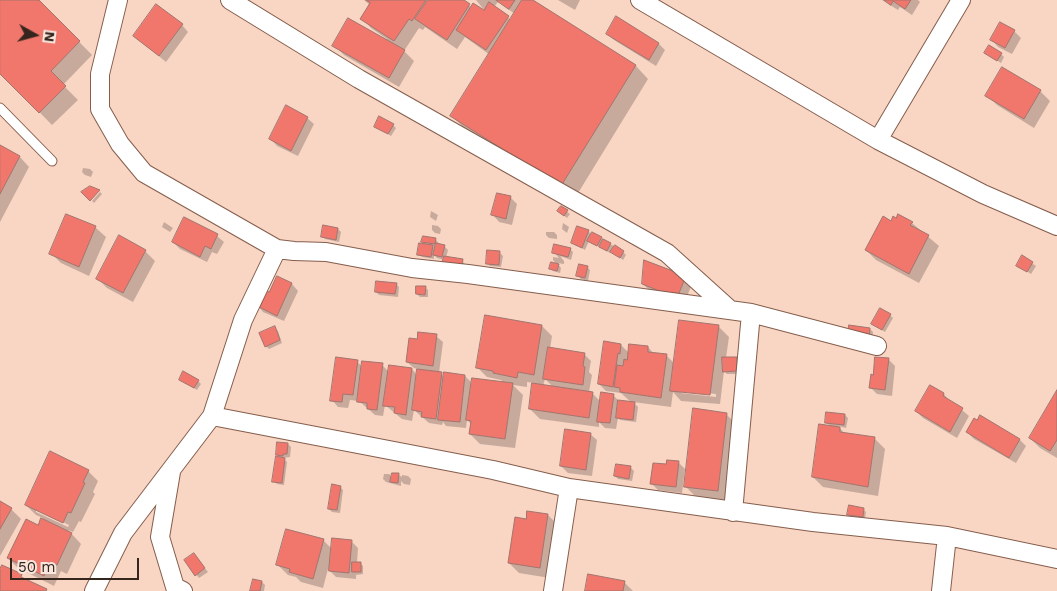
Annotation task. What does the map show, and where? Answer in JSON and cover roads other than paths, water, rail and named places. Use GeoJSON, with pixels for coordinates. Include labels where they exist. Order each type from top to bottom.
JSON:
{"type":"FeatureCollection","features":[{"type":"Feature","properties":{"kind":"street"},"geometry":{"type":"LineString","coordinates":[[118,0],[100,74],[100,109],[120,144],[144,173],[277,249],[326,252],[437,272],[468,274],[729,309],[877,346]]}},
{"type":"Feature","properties":{"kind":"street"},"geometry":{"type":"LineString","coordinates":[[230,0],[359,79],[668,253],[729,309]]}},
{"type":"Feature","properties":{"kind":"street"},"geometry":{"type":"LineString","coordinates":[[640,0],[878,140],[983,194],[1057,226]]}},
{"type":"Feature","properties":{"kind":"street"},"geometry":{"type":"LineString","coordinates":[[878,140],[960,0]]}},
{"type":"Feature","properties":{"kind":"street"},"geometry":{"type":"LineString","coordinates":[[94,591],[123,533],[212,416],[243,320],[277,249]]}},
{"type":"Feature","properties":{"kind":"street"},"geometry":{"type":"LineString","coordinates":[[733,512],[751,313]]}},
{"type":"Feature","properties":{"kind":"street"},"geometry":{"type":"LineString","coordinates":[[212,416],[493,470],[569,488],[733,512],[948,536],[1057,559]]}},
{"type":"Feature","properties":{"kind":"street"},"geometry":{"type":"LineString","coordinates":[[171,468],[160,537],[175,587],[183,591]]}},
{"type":"Feature","properties":{"kind":"street"},"geometry":{"type":"LineString","coordinates":[[553,591],[569,488]]}},
{"type":"Feature","properties":{"kind":"street"},"geometry":{"type":"LineString","coordinates":[[941,591],[948,536]]}},
{"type":"Feature","properties":{"kind":"lane"},"geometry":{"type":"LineString","coordinates":[[0,108],[52,161]]}}]}
